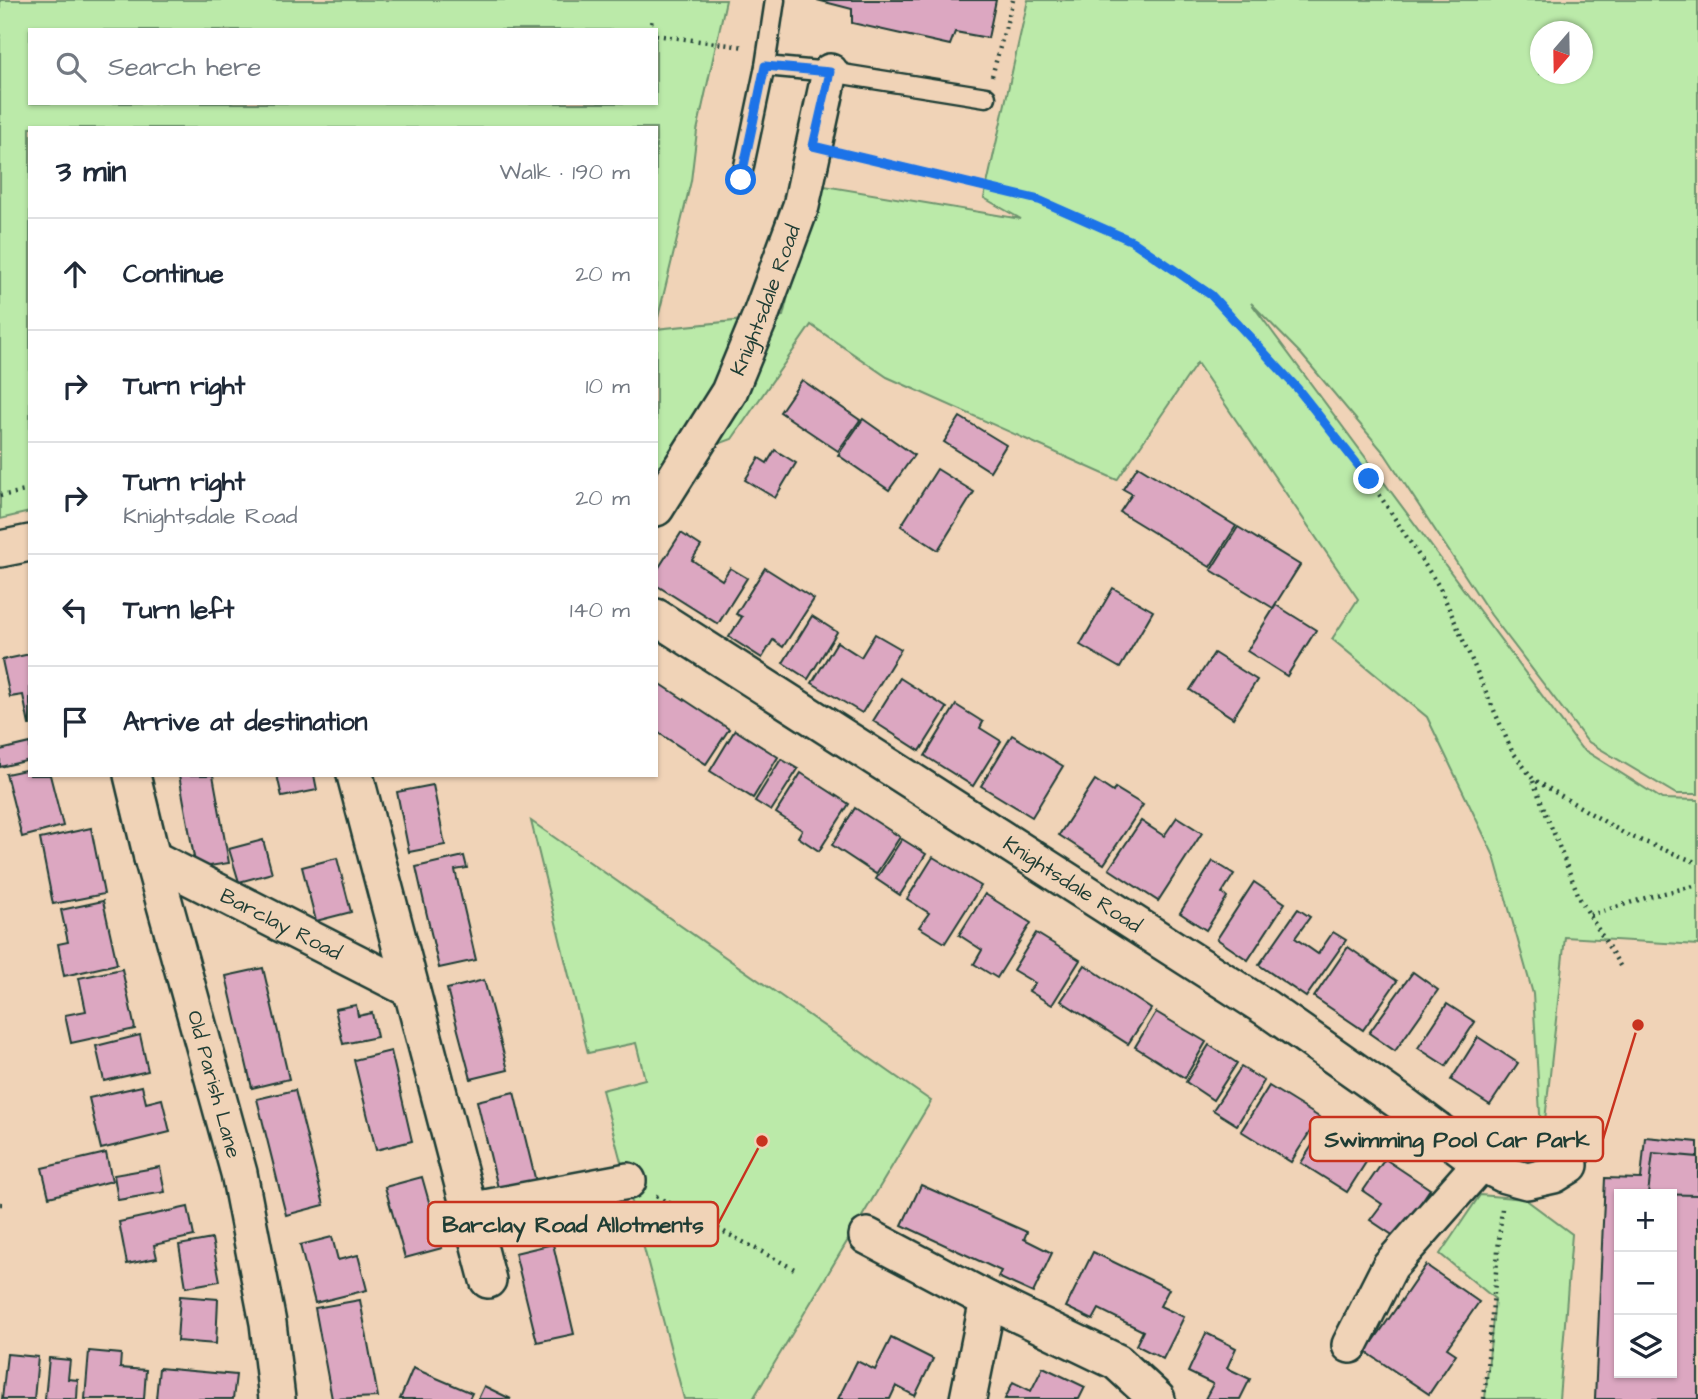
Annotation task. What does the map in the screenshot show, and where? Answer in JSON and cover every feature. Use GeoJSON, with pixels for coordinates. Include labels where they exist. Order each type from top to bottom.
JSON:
{"type":"FeatureCollection","features":[{"type":"Feature","properties":{"kind":"street","name":"Knightsdale Road"},"geometry":{"type":"LineString","coordinates":[[658,505],[729,392],[801,206],[830,72]]}},
{"type":"Feature","properties":{"kind":"street"},"geometry":{"type":"LineString","coordinates":[[0,549],[28,543]]}},
{"type":"Feature","properties":{"kind":"street","name":"Knightsdale Road"},"geometry":{"type":"LineString","coordinates":[[658,618],[1266,1008],[1493,1169]]}},
{"type":"Feature","properties":{"kind":"street","name":"Old Parish Lane"},"geometry":{"type":"LineString","coordinates":[[132,777],[152,858],[239,1173],[268,1323],[277,1399]]}},
{"type":"Feature","properties":{"kind":"street"},"geometry":{"type":"LineString","coordinates":[[356,777],[488,1280]]}},
{"type":"Feature","properties":{"kind":"street","name":"Barclay Road"},"geometry":{"type":"LineString","coordinates":[[152,858],[411,990]]}},
{"type":"Feature","properties":{"kind":"street"},"geometry":{"type":"LineString","coordinates":[[1350,1345],[1390,1266],[1493,1169],[1527,1181],[1554,1175],[1570,1165]]}},
{"type":"Feature","properties":{"kind":"street"},"geometry":{"type":"LineString","coordinates":[[469,1211],[628,1181]]}},
{"type":"Feature","properties":{"kind":"street"},"geometry":{"type":"LineString","coordinates":[[867,1236],[988,1300],[1117,1362],[1157,1399]]}},
{"type":"Feature","properties":{"kind":"street"},"geometry":{"type":"LineString","coordinates":[[968,1399],[988,1300]]}},
{"type":"Feature","properties":{"kind":"lane"},"geometry":{"type":"LineString","coordinates":[[741,180],[775,0]]}},
{"type":"Feature","properties":{"kind":"lane"},"geometry":{"type":"LineString","coordinates":[[765,58],[830,72],[986,97]]}},
{"type":"Feature","properties":{"kind":"path"},"geometry":{"type":"LineString","coordinates":[[986,97],[1013,0]]}},
{"type":"Feature","properties":{"kind":"path"},"geometry":{"type":"LineString","coordinates":[[650,28],[652,18]]}},
{"type":"Feature","properties":{"kind":"path"},"geometry":{"type":"LineString","coordinates":[[658,35],[765,58]]}},
{"type":"Feature","properties":{"kind":"path"},"geometry":{"type":"LineString","coordinates":[[813,146],[1039,200],[1132,241],[1211,295],[1297,388],[1369,479],[1440,588],[1512,751],[1533,779],[1580,899],[1622,969]]}},
{"type":"Feature","properties":{"kind":"path"},"geometry":{"type":"LineString","coordinates":[[0,496],[28,490]]}},
{"type":"Feature","properties":{"kind":"path"},"geometry":{"type":"LineString","coordinates":[[1533,779],[1627,835],[1698,863]]}},
{"type":"Feature","properties":{"kind":"path"},"geometry":{"type":"LineString","coordinates":[[1590,915],[1698,885]]}},
{"type":"Feature","properties":{"kind":"path"},"geometry":{"type":"LineString","coordinates":[[1484,1399],[1493,1169]]}},
{"type":"Feature","properties":{"kind":"path"},"geometry":{"type":"LineString","coordinates":[[628,1181],[798,1270]]}},
{"type":"Feature","properties":{"kind":"green space"},"geometry":{"type":"Polygon","coordinates":[[[0,0],[726,0],[697,131],[691,181],[658,318],[658,126],[28,126],[28,512],[0,519],[0,0]]]}},
{"type":"Feature","properties":{"kind":"green space"},"geometry":{"type":"Polygon","coordinates":[[[1028,0],[1698,0],[1698,794],[1676,794],[1587,741],[1491,615],[1385,454],[1301,354],[1251,303],[1581,748],[1662,799],[1698,800],[1698,945],[1565,937],[1542,1148],[1533,994],[1494,856],[1427,717],[1332,639],[1358,599],[1197,363],[1117,480],[887,377],[811,325],[732,439],[658,466],[658,329],[783,316],[797,260],[825,186],[1021,219],[984,198],[1028,0]]]}},
{"type":"Feature","properties":{"kind":"green space"},"geometry":{"type":"Polygon","coordinates":[[[531,821],[931,1101],[753,1399],[684,1399],[602,1090],[645,1079],[636,1043],[588,1053],[531,821]]]}},
{"type":"Feature","properties":{"kind":"green space"},"geometry":{"type":"Polygon","coordinates":[[[1480,1195],[1525,1199],[1572,1234],[1559,1399],[1485,1399],[1495,1299],[1440,1254],[1480,1195]]]}},
{"type":"Feature","properties":{"kind":"building"},"geometry":{"type":"Polygon","coordinates":[[[817,0],[996,0],[988,38],[955,32],[950,45],[852,23],[852,9],[817,0]]]}},
{"type":"Feature","properties":{"kind":"building"},"geometry":{"type":"Polygon","coordinates":[[[802,380],[860,420],[838,451],[780,412],[802,380]]]}},
{"type":"Feature","properties":{"kind":"building"},"geometry":{"type":"Polygon","coordinates":[[[960,417],[1006,445],[990,471],[944,442],[960,417]]]}},
{"type":"Feature","properties":{"kind":"building"},"geometry":{"type":"Polygon","coordinates":[[[863,419],[914,455],[889,490],[838,455],[863,419]]]}},
{"type":"Feature","properties":{"kind":"building"},"geometry":{"type":"Polygon","coordinates":[[[775,450],[796,463],[775,498],[745,480],[759,458],[767,463],[775,450]]]}},
{"type":"Feature","properties":{"kind":"building"},"geometry":{"type":"Polygon","coordinates":[[[1138,466],[1236,526],[1210,567],[1120,512],[1132,494],[1123,489],[1138,466]]]}},
{"type":"Feature","properties":{"kind":"building"},"geometry":{"type":"Polygon","coordinates":[[[937,469],[974,492],[938,550],[901,526],[937,469]]]}},
{"type":"Feature","properties":{"kind":"building"},"geometry":{"type":"Polygon","coordinates":[[[1238,527],[1300,565],[1273,608],[1211,570],[1238,527]]]}},
{"type":"Feature","properties":{"kind":"building"},"geometry":{"type":"Polygon","coordinates":[[[681,533],[701,546],[692,560],[722,580],[730,568],[747,578],[718,624],[658,586],[658,569],[681,533]]]}},
{"type":"Feature","properties":{"kind":"building"},"geometry":{"type":"Polygon","coordinates":[[[765,568],[814,599],[783,647],[773,640],[762,658],[729,637],[742,617],[736,614],[765,568]]]}},
{"type":"Feature","properties":{"kind":"building"},"geometry":{"type":"Polygon","coordinates":[[[1113,588],[1153,611],[1120,668],[1080,645],[1113,588]]]}},
{"type":"Feature","properties":{"kind":"building"},"geometry":{"type":"Polygon","coordinates":[[[1276,605],[1316,630],[1287,676],[1247,651],[1276,605]]]}},
{"type":"Feature","properties":{"kind":"building"},"geometry":{"type":"Polygon","coordinates":[[[812,616],[837,632],[808,679],[783,663],[812,616]]]}},
{"type":"Feature","properties":{"kind":"building"},"geometry":{"type":"Polygon","coordinates":[[[875,634],[901,649],[862,713],[812,683],[837,642],[861,657],[875,634]]]}},
{"type":"Feature","properties":{"kind":"building"},"geometry":{"type":"Polygon","coordinates":[[[1214,653],[1257,680],[1233,718],[1190,690],[1214,653]]]}},
{"type":"Feature","properties":{"kind":"building"},"geometry":{"type":"Polygon","coordinates":[[[28,654],[28,720],[23,695],[10,697],[2,660],[28,654]]]}},
{"type":"Feature","properties":{"kind":"building"},"geometry":{"type":"Polygon","coordinates":[[[900,678],[947,708],[920,751],[873,721],[900,678]]]}},
{"type":"Feature","properties":{"kind":"building"},"geometry":{"type":"Polygon","coordinates":[[[658,682],[729,729],[706,764],[658,732],[658,682]]]}},
{"type":"Feature","properties":{"kind":"building"},"geometry":{"type":"Polygon","coordinates":[[[956,705],[983,722],[980,728],[1001,741],[973,786],[925,756],[956,705]]]}},
{"type":"Feature","properties":{"kind":"building"},"geometry":{"type":"Polygon","coordinates":[[[735,730],[778,757],[753,798],[710,771],[735,730]]]}},
{"type":"Feature","properties":{"kind":"building"},"geometry":{"type":"Polygon","coordinates":[[[1012,735],[1063,766],[1032,817],[981,786],[1012,735]]]}},
{"type":"Feature","properties":{"kind":"building"},"geometry":{"type":"Polygon","coordinates":[[[28,743],[28,760],[0,767],[0,750],[28,743]]]}},
{"type":"Feature","properties":{"kind":"building"},"geometry":{"type":"Polygon","coordinates":[[[781,759],[798,769],[771,811],[755,801],[781,759]]]}},
{"type":"Feature","properties":{"kind":"building"},"geometry":{"type":"Polygon","coordinates":[[[28,769],[28,777],[51,777],[63,826],[22,837],[6,774],[28,769]]]}},
{"type":"Feature","properties":{"kind":"building"},"geometry":{"type":"Polygon","coordinates":[[[801,773],[849,804],[819,851],[798,837],[802,830],[776,813],[801,773]]]}},
{"type":"Feature","properties":{"kind":"building"},"geometry":{"type":"Polygon","coordinates":[[[179,777],[213,777],[229,863],[196,868],[179,777]]]}},
{"type":"Feature","properties":{"kind":"building"},"geometry":{"type":"Polygon","coordinates":[[[277,777],[314,777],[317,790],[282,797],[277,777]]]}},
{"type":"Feature","properties":{"kind":"building"},"geometry":{"type":"Polygon","coordinates":[[[1095,780],[1113,792],[1115,788],[1143,805],[1104,864],[1059,835],[1095,780]]]}},
{"type":"Feature","properties":{"kind":"building"},"geometry":{"type":"Polygon","coordinates":[[[433,785],[445,845],[409,852],[397,792],[433,785]]]}},
{"type":"Feature","properties":{"kind":"building"},"geometry":{"type":"Polygon","coordinates":[[[855,808],[900,837],[876,874],[832,845],[855,808]]]}},
{"type":"Feature","properties":{"kind":"building"},"geometry":{"type":"Polygon","coordinates":[[[1177,817],[1202,833],[1158,901],[1109,869],[1141,821],[1164,836],[1177,817]]]}},
{"type":"Feature","properties":{"kind":"building"},"geometry":{"type":"Polygon","coordinates":[[[91,828],[104,894],[53,904],[40,839],[91,828]]]}},
{"type":"Feature","properties":{"kind":"building"},"geometry":{"type":"Polygon","coordinates":[[[902,839],[926,854],[900,895],[876,879],[902,839]]]}},
{"type":"Feature","properties":{"kind":"building"},"geometry":{"type":"Polygon","coordinates":[[[263,840],[272,873],[239,882],[229,849],[263,840]]]}},
{"type":"Feature","properties":{"kind":"building"},"geometry":{"type":"Polygon","coordinates":[[[464,856],[467,868],[455,870],[476,960],[439,968],[416,867],[464,856]]]}},
{"type":"Feature","properties":{"kind":"building"},"geometry":{"type":"Polygon","coordinates":[[[933,857],[981,886],[945,943],[919,927],[929,913],[907,899],[933,857]]]}},
{"type":"Feature","properties":{"kind":"building"},"geometry":{"type":"Polygon","coordinates":[[[337,858],[351,912],[316,921],[302,867],[337,858]]]}},
{"type":"Feature","properties":{"kind":"building"},"geometry":{"type":"Polygon","coordinates":[[[1213,861],[1234,874],[1222,893],[1227,897],[1206,930],[1180,913],[1213,861]]]}},
{"type":"Feature","properties":{"kind":"building"},"geometry":{"type":"Polygon","coordinates":[[[1254,882],[1285,903],[1248,960],[1217,939],[1254,882]]]}},
{"type":"Feature","properties":{"kind":"building"},"geometry":{"type":"Polygon","coordinates":[[[985,894],[1031,923],[997,978],[974,964],[982,950],[959,935],[985,894]]]}},
{"type":"Feature","properties":{"kind":"building"},"geometry":{"type":"Polygon","coordinates":[[[103,901],[117,964],[64,976],[58,944],[68,942],[61,910],[103,901]]]}},
{"type":"Feature","properties":{"kind":"building"},"geometry":{"type":"Polygon","coordinates":[[[1298,909],[1310,917],[1295,938],[1318,954],[1333,932],[1346,940],[1306,997],[1259,965],[1298,909]]]}},
{"type":"Feature","properties":{"kind":"building"},"geometry":{"type":"Polygon","coordinates":[[[1036,933],[1080,960],[1052,1005],[1029,991],[1035,983],[1013,970],[1036,933]]]}},
{"type":"Feature","properties":{"kind":"building"},"geometry":{"type":"Polygon","coordinates":[[[1348,947],[1397,981],[1363,1030],[1314,997],[1348,947]]]}},
{"type":"Feature","properties":{"kind":"building"},"geometry":{"type":"Polygon","coordinates":[[[1085,965],[1151,1009],[1128,1044],[1061,1001],[1085,965]]]}},
{"type":"Feature","properties":{"kind":"building"},"geometry":{"type":"Polygon","coordinates":[[[263,968],[289,1079],[252,1088],[226,976],[263,968]]]}},
{"type":"Feature","properties":{"kind":"building"},"geometry":{"type":"Polygon","coordinates":[[[122,969],[135,1029],[71,1043],[65,1015],[86,1011],[79,978],[122,969]]]}},
{"type":"Feature","properties":{"kind":"building"},"geometry":{"type":"Polygon","coordinates":[[[1413,972],[1438,990],[1395,1051],[1369,1033],[1413,972]]]}},
{"type":"Feature","properties":{"kind":"building"},"geometry":{"type":"Polygon","coordinates":[[[484,980],[508,1070],[471,1079],[447,989],[484,980]]]}},
{"type":"Feature","properties":{"kind":"building"},"geometry":{"type":"Polygon","coordinates":[[[1447,1004],[1475,1022],[1446,1066],[1418,1048],[1447,1004]]]}},
{"type":"Feature","properties":{"kind":"building"},"geometry":{"type":"Polygon","coordinates":[[[356,1005],[358,1016],[372,1013],[377,1037],[343,1044],[335,1009],[356,1005]]]}},
{"type":"Feature","properties":{"kind":"building"},"geometry":{"type":"Polygon","coordinates":[[[1156,1012],[1206,1042],[1185,1078],[1135,1047],[1156,1012]]]}},
{"type":"Feature","properties":{"kind":"building"},"geometry":{"type":"Polygon","coordinates":[[[140,1035],[148,1071],[104,1081],[96,1046],[140,1035]]]}},
{"type":"Feature","properties":{"kind":"building"},"geometry":{"type":"Polygon","coordinates":[[[1478,1037],[1518,1063],[1490,1105],[1451,1080],[1478,1037]]]}},
{"type":"Feature","properties":{"kind":"building"},"geometry":{"type":"Polygon","coordinates":[[[1209,1045],[1237,1063],[1213,1100],[1186,1082],[1209,1045]]]}},
{"type":"Feature","properties":{"kind":"building"},"geometry":{"type":"Polygon","coordinates":[[[391,1051],[412,1141],[376,1150],[354,1060],[391,1051]]]}},
{"type":"Feature","properties":{"kind":"building"},"geometry":{"type":"Polygon","coordinates":[[[1241,1067],[1264,1081],[1237,1125],[1213,1110],[1241,1067]]]}},
{"type":"Feature","properties":{"kind":"building"},"geometry":{"type":"Polygon","coordinates":[[[142,1086],[146,1103],[162,1099],[170,1132],[101,1149],[89,1098],[142,1086]]]}},
{"type":"Feature","properties":{"kind":"building"},"geometry":{"type":"Polygon","coordinates":[[[1269,1086],[1319,1117],[1291,1162],[1241,1131],[1269,1086]]]}},
{"type":"Feature","properties":{"kind":"building"},"geometry":{"type":"Polygon","coordinates":[[[295,1090],[324,1205],[286,1215],[257,1099],[295,1090]]]}},
{"type":"Feature","properties":{"kind":"building"},"geometry":{"type":"Polygon","coordinates":[[[514,1092],[536,1182],[499,1192],[477,1101],[514,1092]]]}},
{"type":"Feature","properties":{"kind":"building"},"geometry":{"type":"Polygon","coordinates":[[[1329,1119],[1375,1148],[1347,1192],[1301,1163],[1329,1119]]]}},
{"type":"Feature","properties":{"kind":"building"},"geometry":{"type":"Polygon","coordinates":[[[1645,1137],[1698,1142],[1698,1399],[1595,1399],[1605,1178],[1641,1179],[1645,1137]]]}},
{"type":"Feature","properties":{"kind":"building"},"geometry":{"type":"Polygon","coordinates":[[[106,1153],[112,1181],[49,1197],[42,1168],[106,1153]]]}},
{"type":"Feature","properties":{"kind":"building"},"geometry":{"type":"Polygon","coordinates":[[[1653,1153],[1698,1157],[1698,1195],[1677,1195],[1677,1189],[1649,1189],[1653,1153]]]}},
{"type":"Feature","properties":{"kind":"building"},"geometry":{"type":"Polygon","coordinates":[[[1385,1159],[1430,1189],[1397,1238],[1370,1220],[1382,1204],[1363,1191],[1385,1159]]]}},
{"type":"Feature","properties":{"kind":"building"},"geometry":{"type":"Polygon","coordinates":[[[160,1167],[165,1192],[118,1200],[114,1175],[160,1167]]]}},
{"type":"Feature","properties":{"kind":"building"},"geometry":{"type":"Polygon","coordinates":[[[422,1177],[442,1248],[405,1258],[385,1187],[422,1177]]]}},
{"type":"Feature","properties":{"kind":"building"},"geometry":{"type":"Polygon","coordinates":[[[921,1185],[1027,1232],[1024,1239],[1052,1253],[1033,1293],[998,1277],[1001,1271],[902,1225],[921,1185]]]}},
{"type":"Feature","properties":{"kind":"building"},"geometry":{"type":"Polygon","coordinates":[[[188,1207],[194,1236],[154,1245],[157,1258],[127,1264],[119,1222],[188,1207]]]}},
{"type":"Feature","properties":{"kind":"building"},"geometry":{"type":"Polygon","coordinates":[[[332,1237],[338,1260],[358,1255],[367,1290],[315,1303],[300,1245],[332,1237]]]}},
{"type":"Feature","properties":{"kind":"building"},"geometry":{"type":"Polygon","coordinates":[[[212,1239],[220,1281],[186,1287],[179,1245],[212,1239]]]}},
{"type":"Feature","properties":{"kind":"building"},"geometry":{"type":"Polygon","coordinates":[[[553,1244],[574,1334],[537,1342],[515,1253],[553,1244]]]}},
{"type":"Feature","properties":{"kind":"building"},"geometry":{"type":"Polygon","coordinates":[[[1093,1252],[1169,1289],[1160,1306],[1184,1317],[1163,1359],[1136,1345],[1143,1331],[1099,1309],[1093,1320],[1066,1307],[1093,1252]]]}},
{"type":"Feature","properties":{"kind":"building"},"geometry":{"type":"Polygon","coordinates":[[[1426,1265],[1479,1302],[1447,1348],[1456,1354],[1429,1394],[1366,1352],[1426,1265]]]}},
{"type":"Feature","properties":{"kind":"building"},"geometry":{"type":"Polygon","coordinates":[[[180,1296],[218,1299],[216,1344],[177,1341],[180,1296]]]}},
{"type":"Feature","properties":{"kind":"building"},"geometry":{"type":"Polygon","coordinates":[[[360,1300],[378,1397],[332,1399],[315,1308],[360,1300]]]}},
{"type":"Feature","properties":{"kind":"building"},"geometry":{"type":"Polygon","coordinates":[[[1206,1333],[1236,1348],[1227,1368],[1250,1379],[1240,1399],[1205,1399],[1213,1384],[1188,1372],[1206,1333]]]}},
{"type":"Feature","properties":{"kind":"building"},"geometry":{"type":"Polygon","coordinates":[[[891,1338],[933,1359],[915,1396],[896,1386],[890,1399],[838,1399],[857,1361],[875,1370],[891,1338]]]}},
{"type":"Feature","properties":{"kind":"building"},"geometry":{"type":"Polygon","coordinates":[[[89,1351],[121,1354],[120,1368],[146,1370],[144,1399],[85,1399],[89,1351]]]}},
{"type":"Feature","properties":{"kind":"building"},"geometry":{"type":"Polygon","coordinates":[[[7,1354],[38,1357],[34,1399],[2,1399],[7,1354]]]}},
{"type":"Feature","properties":{"kind":"building"},"geometry":{"type":"Polygon","coordinates":[[[49,1358],[70,1360],[68,1379],[78,1380],[77,1399],[45,1399],[49,1358]]]}},
{"type":"Feature","properties":{"kind":"building"},"geometry":{"type":"Polygon","coordinates":[[[1043,1367],[1085,1387],[1079,1399],[1005,1399],[1013,1382],[1031,1391],[1043,1367]]]}},
{"type":"Feature","properties":{"kind":"building"},"geometry":{"type":"Polygon","coordinates":[[[159,1368],[236,1375],[233,1399],[156,1399],[159,1368]]]}},
{"type":"Feature","properties":{"kind":"building"},"geometry":{"type":"Polygon","coordinates":[[[413,1368],[472,1393],[469,1399],[400,1399],[413,1368]]]}},
{"type":"Feature","properties":{"kind":"building"},"geometry":{"type":"Polygon","coordinates":[[[484,1386],[511,1399],[478,1399],[484,1386]]]}},
{"type":"Feature","properties":{"kind":"place","name":"Swimming Pool Car Park"},"geometry":{"type":"Point","coordinates":[1638,1025]}},
{"type":"Feature","properties":{"kind":"place","name":"Barclay Road Allotments"},"geometry":{"type":"Point","coordinates":[762,1141]}},
{"type":"Feature","properties":{"kind":"route"},"geometry":{"type":"LineString","coordinates":[[741,180],[765,66],[830,72],[813,146],[1039,200],[1132,241],[1211,295],[1297,388],[1369,479]]}}]}
